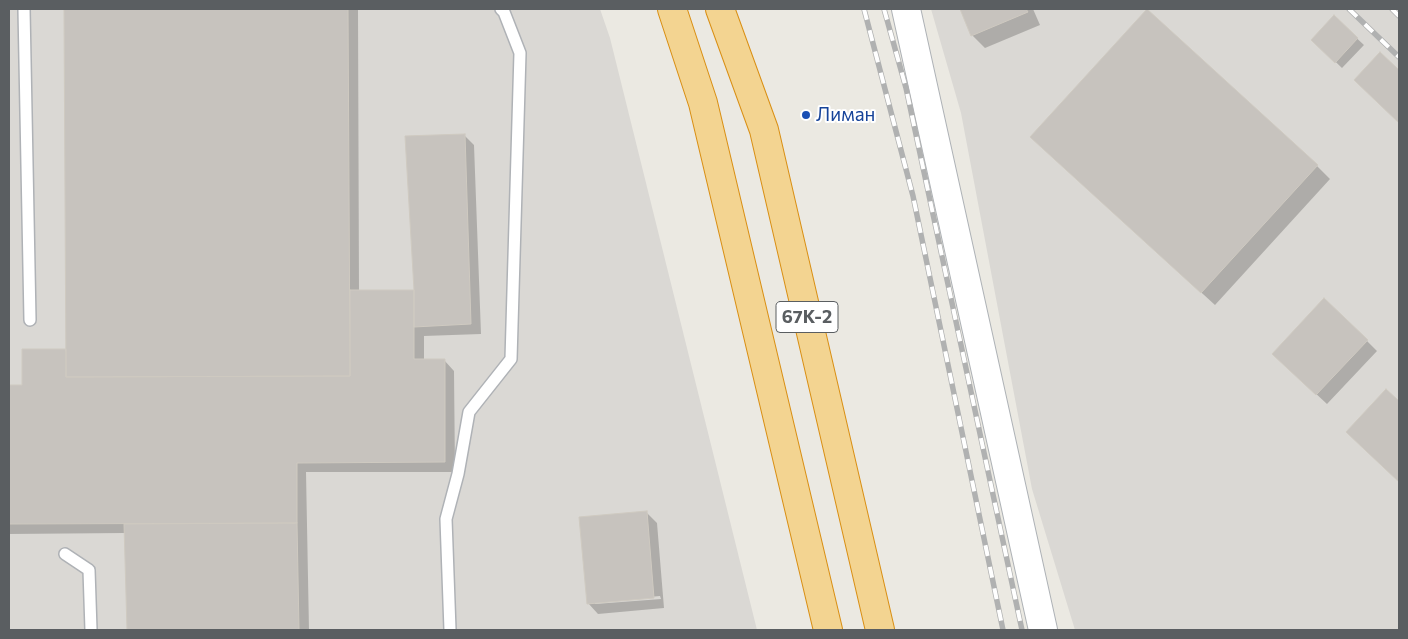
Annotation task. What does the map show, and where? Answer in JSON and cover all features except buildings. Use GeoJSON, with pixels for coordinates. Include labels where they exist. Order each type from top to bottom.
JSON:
{"type":"FeatureCollection","features":[{"type":"Feature","properties":{"kind":"highway","name":"67К-2"},"geometry":{"type":"LineString","coordinates":[[672,9],[703,103],[828,630]]}},
{"type":"Feature","properties":{"kind":"highway","name":"67К-2"},"geometry":{"type":"LineString","coordinates":[[720,9],[764,130],[880,630]]}},
{"type":"Feature","properties":{"kind":"street"},"geometry":{"type":"LineString","coordinates":[[906,9],[1043,630]]}},
{"type":"Feature","properties":{"kind":"lane"},"geometry":{"type":"LineString","coordinates":[[24,9],[30,320]]}},
{"type":"Feature","properties":{"kind":"lane"},"geometry":{"type":"LineString","coordinates":[[450,630],[446,519],[458,474],[469,412],[511,359],[520,53],[504,12],[501,9]]}},
{"type":"Feature","properties":{"kind":"lane"},"geometry":{"type":"LineString","coordinates":[[65,554],[89,570],[91,630]]}},
{"type":"Feature","properties":{"kind":"shaded area"},"geometry":{"type":"Polygon","coordinates":[[[9,9],[600,9],[610,38],[757,630],[9,630],[9,9]]]}},
{"type":"Feature","properties":{"kind":"shaded area"},"geometry":{"type":"Polygon","coordinates":[[[931,9],[1399,9],[1399,630],[1075,630],[1032,489],[961,113],[931,9]]]}},
{"type":"Feature","properties":{"kind":"railway"},"geometry":{"type":"LineString","coordinates":[[864,9],[913,196],[1003,630]]}},
{"type":"Feature","properties":{"kind":"railway"},"geometry":{"type":"LineString","coordinates":[[884,9],[906,88],[1022,630]]}},
{"type":"Feature","properties":{"kind":"railway"},"geometry":{"type":"LineString","coordinates":[[1349,9],[1399,57]]}},
{"type":"Feature","properties":{"kind":"railway"},"geometry":{"type":"LineString","coordinates":[[1392,9],[1399,16]]}},
{"type":"Feature","properties":{"kind":"place","name":"Лиман"},"geometry":{"type":"Point","coordinates":[806,115]}}]}
